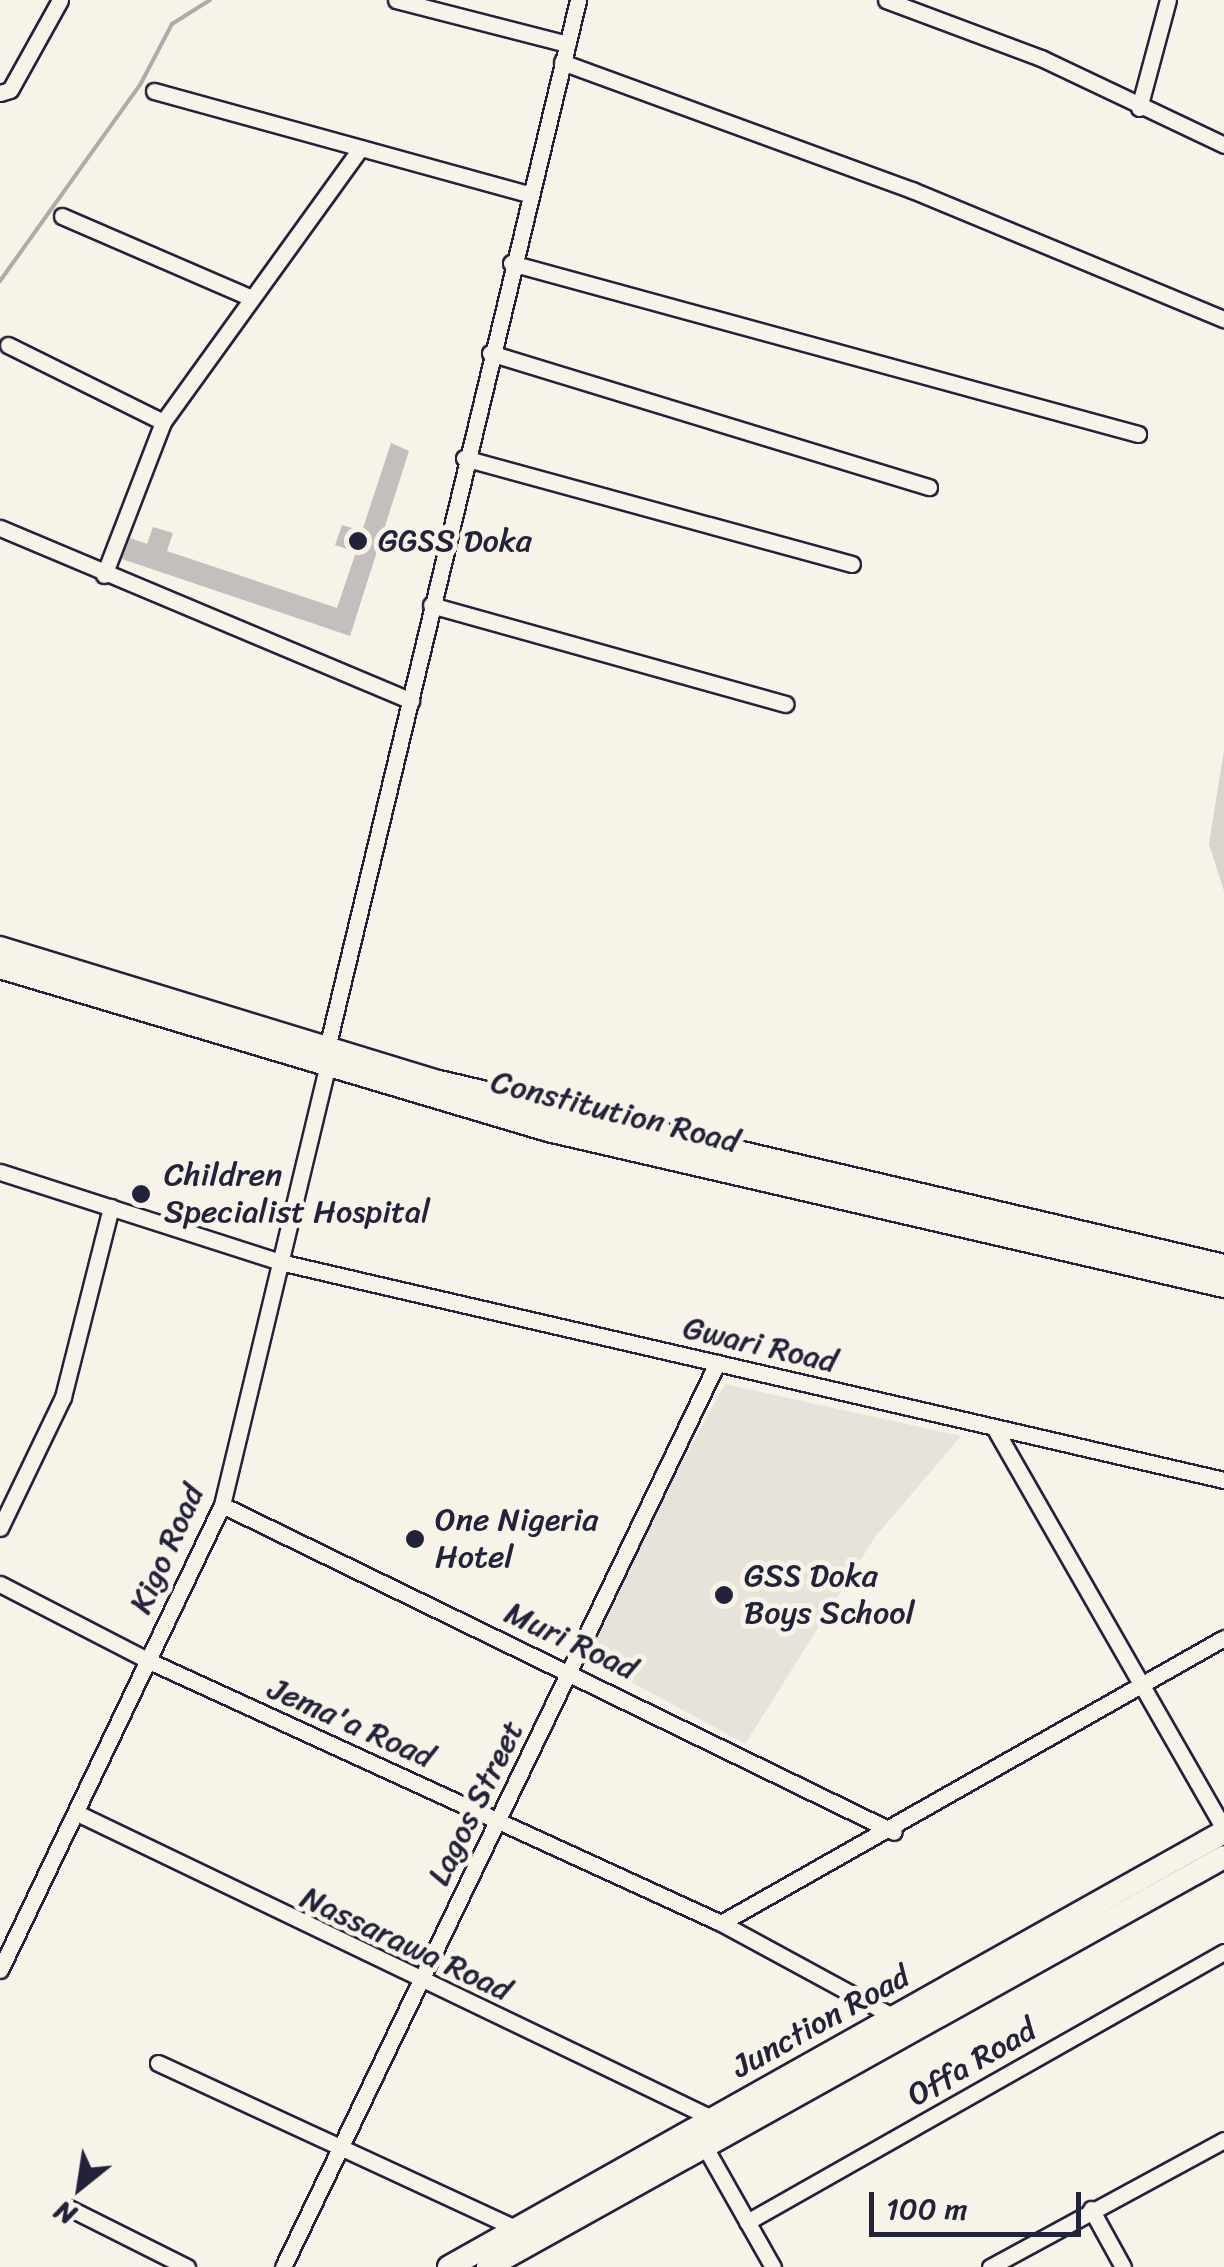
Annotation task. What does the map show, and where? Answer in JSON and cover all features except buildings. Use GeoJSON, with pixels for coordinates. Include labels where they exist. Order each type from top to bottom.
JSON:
{"type":"FeatureCollection","features":[{"type":"Feature","properties":{"kind":"main road","name":"Constitution Road"},"geometry":{"type":"LineString","coordinates":[[0,948],[327,1058]]}},
{"type":"Feature","properties":{"kind":"main road","name":"Constitution Road"},"geometry":{"type":"LineString","coordinates":[[0,967],[327,1058],[1158,1261],[1224,1286]]}},
{"type":"Feature","properties":{"kind":"main road","name":"Constitution Road"},"geometry":{"type":"LineString","coordinates":[[1158,1261],[1224,1266]]}},
{"type":"Feature","properties":{"kind":"main road","name":"Junction Road"},"geometry":{"type":"LineString","coordinates":[[449,2267],[1224,1831]]}},
{"type":"Feature","properties":{"kind":"main road","name":"Junction Road"},"geometry":{"type":"LineString","coordinates":[[488,2267],[1224,1856]]}},
{"type":"Feature","properties":{"kind":"street"},"geometry":{"type":"LineString","coordinates":[[0,93],[10,90],[60,0]]}},
{"type":"Feature","properties":{"kind":"street"},"geometry":{"type":"LineString","coordinates":[[396,0],[566,44]]}},
{"type":"Feature","properties":{"kind":"street","name":"Kigo Road"},"geometry":{"type":"LineString","coordinates":[[0,1970],[222,1506],[284,1263],[464,458],[578,0]]}},
{"type":"Feature","properties":{"kind":"street"},"geometry":{"type":"LineString","coordinates":[[886,0],[1041,58],[1224,145]]}},
{"type":"Feature","properties":{"kind":"street"},"geometry":{"type":"LineString","coordinates":[[1140,108],[1168,0]]}},
{"type":"Feature","properties":{"kind":"street"},"geometry":{"type":"LineString","coordinates":[[562,62],[912,190],[1224,320]]}},
{"type":"Feature","properties":{"kind":"street"},"geometry":{"type":"LineString","coordinates":[[154,91],[529,194]]}},
{"type":"Feature","properties":{"kind":"street"},"geometry":{"type":"LineString","coordinates":[[104,576],[163,422],[249,297],[360,149]]}},
{"type":"Feature","properties":{"kind":"street"},"geometry":{"type":"LineString","coordinates":[[62,216],[249,297]]}},
{"type":"Feature","properties":{"kind":"street"},"geometry":{"type":"LineString","coordinates":[[511,263],[1138,434]]}},
{"type":"Feature","properties":{"kind":"street"},"geometry":{"type":"LineString","coordinates":[[8,346],[163,422]]}},
{"type":"Feature","properties":{"kind":"street"},"geometry":{"type":"LineString","coordinates":[[490,353],[929,486]]}},
{"type":"Feature","properties":{"kind":"street"},"geometry":{"type":"LineString","coordinates":[[464,458],[852,564]]}},
{"type":"Feature","properties":{"kind":"street"},"geometry":{"type":"LineString","coordinates":[[0,528],[104,576],[411,701]]}},
{"type":"Feature","properties":{"kind":"street"},"geometry":{"type":"LineString","coordinates":[[431,606],[785,704]]}},
{"type":"Feature","properties":{"kind":"street","name":"Gwari Road"},"geometry":{"type":"LineString","coordinates":[[0,1172],[284,1263],[1224,1480]]}},
{"type":"Feature","properties":{"kind":"street"},"geometry":{"type":"LineString","coordinates":[[0,1528],[63,1397],[111,1207]]}},
{"type":"Feature","properties":{"kind":"street","name":"Lagos Street"},"geometry":{"type":"LineString","coordinates":[[283,2267],[717,1363]]}},
{"type":"Feature","properties":{"kind":"street"},"geometry":{"type":"LineString","coordinates":[[995,1429],[1224,1831]]}},
{"type":"Feature","properties":{"kind":"street","name":"Muri Road"},"geometry":{"type":"LineString","coordinates":[[222,1506],[572,1670],[894,1832]]}},
{"type":"Feature","properties":{"kind":"street","name":"Jema'a Road"},"geometry":{"type":"LineString","coordinates":[[0,1584],[147,1660],[721,1923],[896,2018]]}},
{"type":"Feature","properties":{"kind":"street"},"geometry":{"type":"LineString","coordinates":[[721,1923],[894,1832],[1224,1638]]}},
{"type":"Feature","properties":{"kind":"street","name":"Nassarawa Road"},"geometry":{"type":"LineString","coordinates":[[77,1813],[418,1982],[714,2119]]}},
{"type":"Feature","properties":{"kind":"street","name":"Offa Road"},"geometry":{"type":"LineString","coordinates":[[747,2222],[1224,1952]]}},
{"type":"Feature","properties":{"kind":"street"},"geometry":{"type":"LineString","coordinates":[[158,2062],[342,2143],[516,2230]]}},
{"type":"Feature","properties":{"kind":"street"},"geometry":{"type":"LineString","coordinates":[[990,2267],[1224,2140]]}},
{"type":"Feature","properties":{"kind":"street"},"geometry":{"type":"LineString","coordinates":[[705,2147],[773,2267]]}},
{"type":"Feature","properties":{"kind":"street"},"geometry":{"type":"LineString","coordinates":[[69,2208],[187,2267]]}},
{"type":"Feature","properties":{"kind":"street"},"geometry":{"type":"LineString","coordinates":[[1091,2209],[1123,2267]]}},
{"type":"Feature","properties":{"kind":"shaded area"},"geometry":{"type":"Polygon","coordinates":[[[1224,750],[1224,891],[1209,844],[1224,750]]]}},
{"type":"Feature","properties":{"kind":"shaded area","name":"GSS Doka Boys School"},"geometry":{"type":"Polygon","coordinates":[[[725,1384],[961,1436],[875,1537],[745,1744],[578,1653],[725,1384]]]}},
{"type":"Feature","properties":{"kind":"waterway"},"geometry":{"type":"LineString","coordinates":[[0,281],[140,85],[172,24],[210,0]]}},
{"type":"Feature","properties":{"kind":"place","name":"GGSS Doka"},"geometry":{"type":"Point","coordinates":[358,541]}},
{"type":"Feature","properties":{"kind":"place","name":"Children Specialist Hospital"},"geometry":{"type":"Point","coordinates":[141,1194]}},
{"type":"Feature","properties":{"kind":"place","name":"One Nigeria Hotel"},"geometry":{"type":"Point","coordinates":[415,1539]}},
{"type":"Feature","properties":{"kind":"place","name":"GSS Doka Boys School"},"geometry":{"type":"Point","coordinates":[724,1595]}}]}
